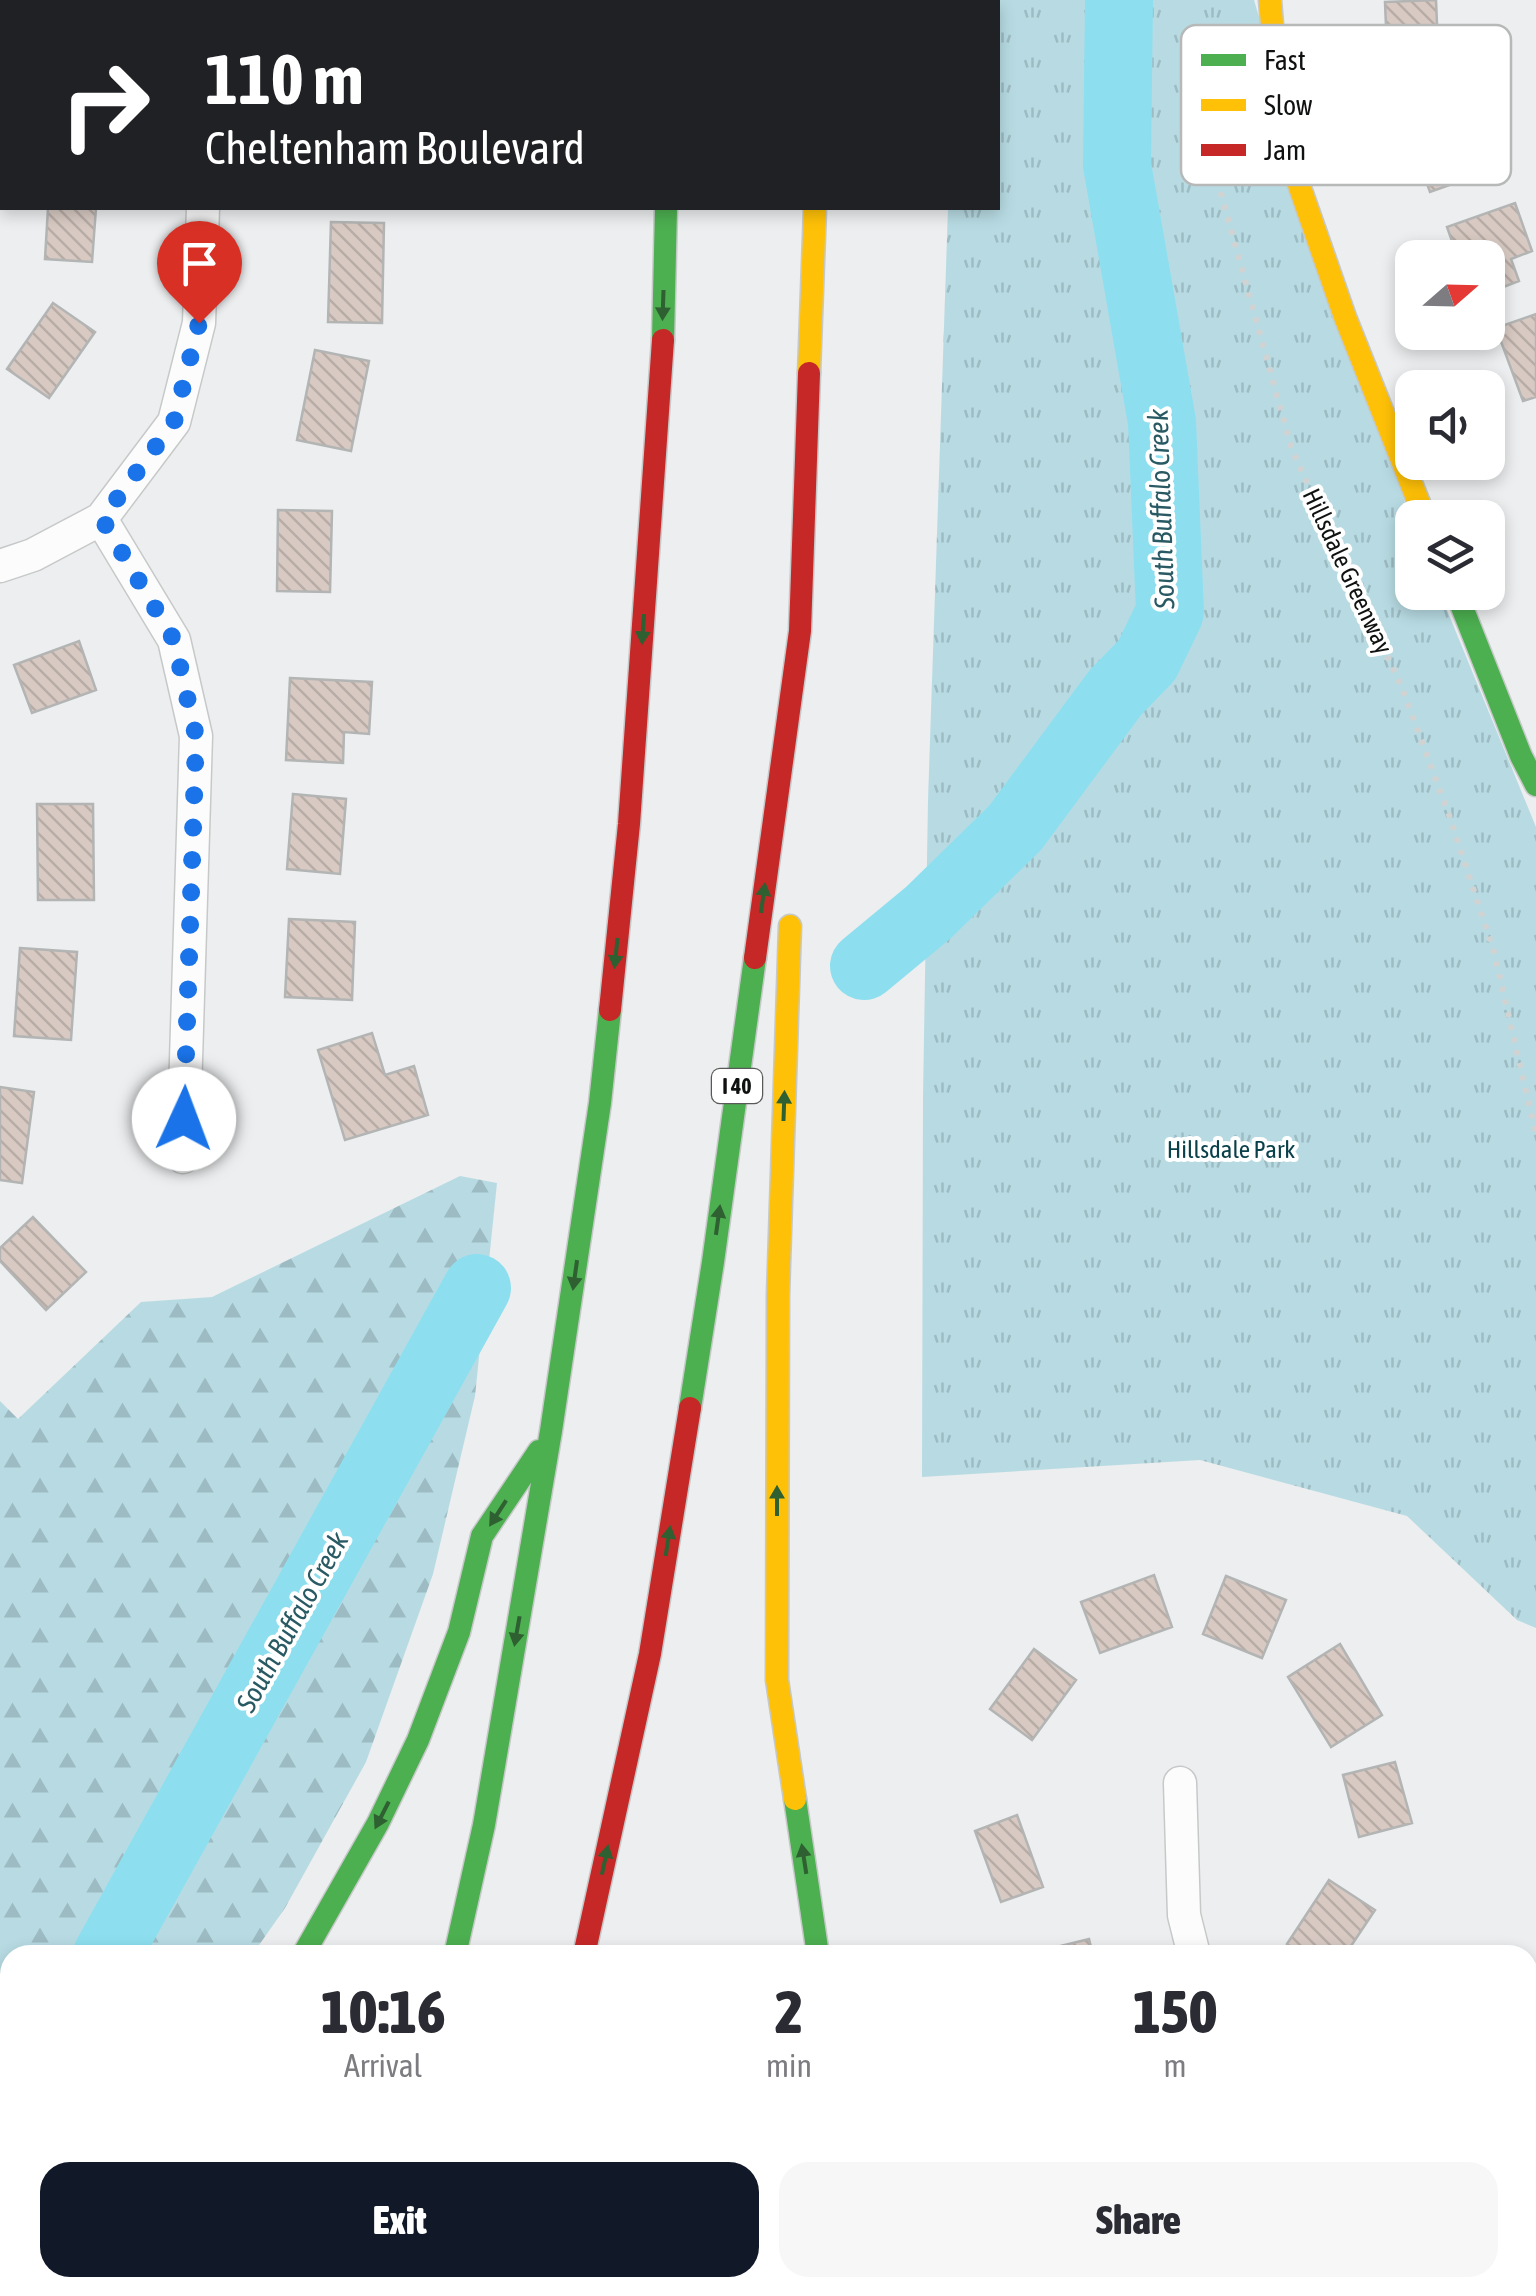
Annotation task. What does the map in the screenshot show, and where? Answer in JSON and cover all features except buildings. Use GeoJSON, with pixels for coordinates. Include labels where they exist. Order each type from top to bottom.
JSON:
{"type":"FeatureCollection","features":[{"type":"Feature","properties":{"kind":"main road"},"geometry":{"type":"LineString","coordinates":[[1270,0],[1272,25]]}},
{"type":"Feature","properties":{"kind":"main road"},"geometry":{"type":"LineString","coordinates":[[1299,185],[1345,317],[1419,500]]}},
{"type":"Feature","properties":{"kind":"main road"},"geometry":{"type":"LineString","coordinates":[[456,1945],[484,1824],[551,1431],[600,1104],[629,824],[662,364],[666,210]]}},
{"type":"Feature","properties":{"kind":"main road","name":"I 40"},"geometry":{"type":"LineString","coordinates":[[586,1945],[654,1634],[712,1262],[800,631],[815,210]]}},
{"type":"Feature","properties":{"kind":"main road"},"geometry":{"type":"LineString","coordinates":[[1463,610],[1536,785]]}},
{"type":"Feature","properties":{"kind":"main road"},"geometry":{"type":"LineString","coordinates":[[793,846],[800,631]]}},
{"type":"Feature","properties":{"kind":"main road"},"geometry":{"type":"LineString","coordinates":[[791,905],[778,1295],[777,1680],[817,1945]]}},
{"type":"Feature","properties":{"kind":"main road"},"geometry":{"type":"LineString","coordinates":[[308,1945],[378,1822],[418,1740],[458,1632],[482,1536],[551,1431]]}},
{"type":"Feature","properties":{"kind":"street"},"geometry":{"type":"LineString","coordinates":[[0,566],[33,555],[102,519],[174,422],[199,323],[203,210]]}},
{"type":"Feature","properties":{"kind":"street"},"geometry":{"type":"LineString","coordinates":[[102,519],[174,640],[196,736],[182,1157]]}},
{"type":"Feature","properties":{"kind":"street"},"geometry":{"type":"LineString","coordinates":[[1180,1783],[1184,1914],[1192,1945]]}},
{"type":"Feature","properties":{"kind":"path","name":"Hillsdale Greenway"},"geometry":{"type":"LineString","coordinates":[[1218,185],[1292,450],[1402,688],[1494,952],[1536,1134]]}},
{"type":"Feature","properties":{"kind":"green space","name":"Hillsdale Park"},"geometry":{"type":"Polygon","coordinates":[[[1000,0],[1254,0],[1262,25],[1181,25],[1181,185],[1310,185],[1395,480],[1404,500],[1395,500],[1395,610],[1447,610],[1536,827],[1536,1628],[1517,1620],[1407,1516],[1200,1460],[922,1477],[928,800],[948,210],[1000,210],[1000,0]]]}},
{"type":"Feature","properties":{"kind":"green space"},"geometry":{"type":"Polygon","coordinates":[[[460,1176],[497,1183],[475,1396],[433,1574],[366,1762],[285,1908],[259,1945],[0,1945],[0,1401],[18,1419],[141,1302],[212,1297],[460,1176]]]}},
{"type":"Feature","properties":{"kind":"waterway","name":"South Buffalo Creek"},"geometry":{"type":"LineString","coordinates":[[864,966],[928,913],[1015,828],[1115,693],[1147,660],[1170,612],[1162,422],[1117,165],[1119,0]]}},
{"type":"Feature","properties":{"kind":"waterway","name":"South Buffalo Creek"},"geometry":{"type":"LineString","coordinates":[[113,1945],[477,1288]]}},
{"type":"Feature","properties":{"kind":"traffic: fast"},"geometry":{"type":"LineString","coordinates":[[663,340],[666,210]]}},
{"type":"Feature","properties":{"kind":"traffic: fast"},"geometry":{"type":"LineString","coordinates":[[1463,610],[1536,785]]}},
{"type":"Feature","properties":{"kind":"traffic: fast"},"geometry":{"type":"LineString","coordinates":[[690,1408],[755,958]]}},
{"type":"Feature","properties":{"kind":"traffic: fast"},"geometry":{"type":"LineString","coordinates":[[457,1945],[484,1825],[551,1431],[600,1103],[610,1010]]}},
{"type":"Feature","properties":{"kind":"traffic: fast"},"geometry":{"type":"LineString","coordinates":[[309,1945],[378,1823],[418,1740],[459,1632],[482,1536],[539,1451]]}},
{"type":"Feature","properties":{"kind":"traffic: fast"},"geometry":{"type":"LineString","coordinates":[[795,1799],[817,1945]]}},
{"type":"Feature","properties":{"kind":"traffic: slow"},"geometry":{"type":"LineString","coordinates":[[1270,0],[1272,25]]}},
{"type":"Feature","properties":{"kind":"traffic: slow"},"geometry":{"type":"LineString","coordinates":[[1299,185],[1345,317],[1418,500]]}},
{"type":"Feature","properties":{"kind":"traffic: slow"},"geometry":{"type":"LineString","coordinates":[[809,373],[815,210]]}},
{"type":"Feature","properties":{"kind":"traffic: slow"},"geometry":{"type":"LineString","coordinates":[[790,926],[778,1295],[777,1680],[795,1799]]}},
{"type":"Feature","properties":{"kind":"traffic: jam"},"geometry":{"type":"LineString","coordinates":[[610,1010],[629,824],[663,340]]}},
{"type":"Feature","properties":{"kind":"traffic: jam"},"geometry":{"type":"LineString","coordinates":[[755,958],[800,631],[809,373]]}},
{"type":"Feature","properties":{"kind":"traffic: jam"},"geometry":{"type":"LineString","coordinates":[[586,1945],[650,1654],[690,1408]]}},
{"type":"Feature","properties":{"kind":"route"},"geometry":{"type":"LineString","coordinates":[[184,1119],[196,736],[174,640],[102,519],[174,422],[199,323]]}}]}
